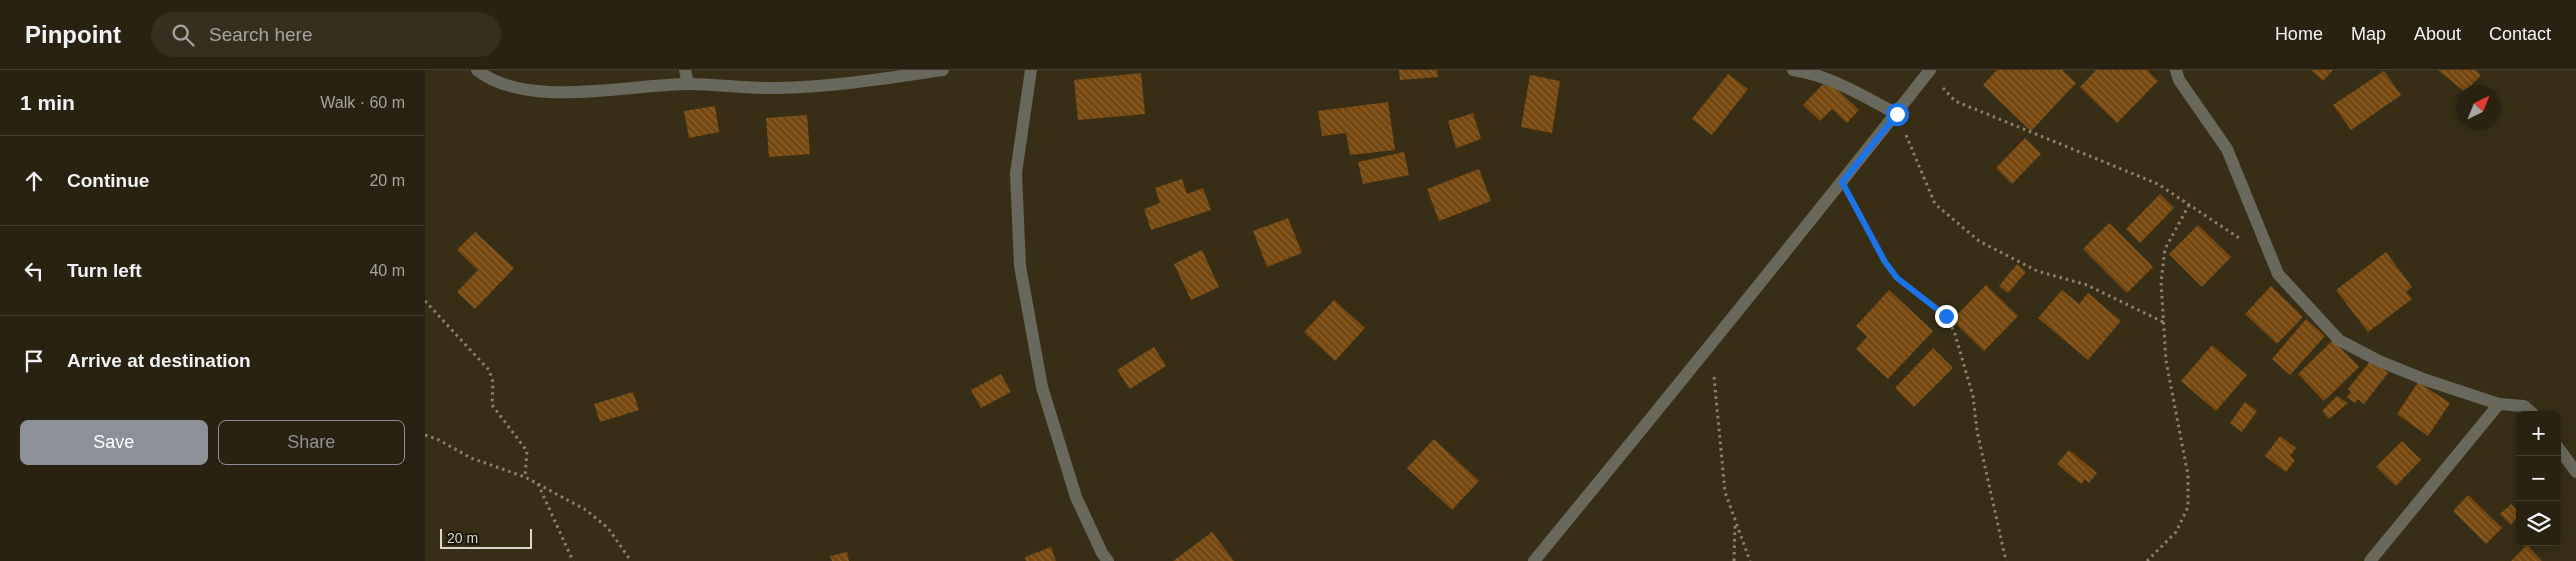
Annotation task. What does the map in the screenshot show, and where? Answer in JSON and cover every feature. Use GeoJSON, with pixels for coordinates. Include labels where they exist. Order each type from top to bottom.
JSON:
{"type":"FeatureCollection","features":[{"type":"Feature","properties":{"kind":"street"},"geometry":{"type":"LineString","coordinates":[[477,70],[502,84],[525,90],[607,91],[688,84],[774,88],[828,86],[943,70]]}},
{"type":"Feature","properties":{"kind":"street"},"geometry":{"type":"LineString","coordinates":[[685,70],[688,84]]}},
{"type":"Feature","properties":{"kind":"street"},"geometry":{"type":"LineString","coordinates":[[1031,70],[1016,172],[1020,266],[1042,387],[1076,497],[1102,553],[1108,561]]}},
{"type":"Feature","properties":{"kind":"street"},"geometry":{"type":"LineString","coordinates":[[1793,70],[1810,72],[1838,82],[1897,114]]}},
{"type":"Feature","properties":{"kind":"street"},"geometry":{"type":"LineString","coordinates":[[1534,561],[1711,346],[1897,114],[1928,70]]}},
{"type":"Feature","properties":{"kind":"street"},"geometry":{"type":"LineString","coordinates":[[2176,70],[2179,80],[2227,149],[2270,260],[2278,274],[2339,340],[2379,361],[2499,404],[2524,406],[2530,411]]}},
{"type":"Feature","properties":{"kind":"street"},"geometry":{"type":"LineString","coordinates":[[2370,561],[2499,404]]}},
{"type":"Feature","properties":{"kind":"street"},"geometry":{"type":"LineString","coordinates":[[2561,451],[2576,472]]}},
{"type":"Feature","properties":{"kind":"path"},"geometry":{"type":"LineString","coordinates":[[1928,70],[1955,101],[2158,184],[2270,260]]}},
{"type":"Feature","properties":{"kind":"path"},"geometry":{"type":"LineString","coordinates":[[1897,114],[1935,204],[1952,220],[1979,241],[2037,271],[2087,286],[2164,322]]}},
{"type":"Feature","properties":{"kind":"path"},"geometry":{"type":"LineString","coordinates":[[1842,182],[1885,262],[1897,278],[1946,316],[1954,331],[1973,396],[1977,431],[2006,561]]}},
{"type":"Feature","properties":{"kind":"path"},"geometry":{"type":"LineString","coordinates":[[2147,561],[2176,532],[2188,507],[2188,476],[2166,361],[2161,282],[2165,249],[2189,205]]}},
{"type":"Feature","properties":{"kind":"path"},"geometry":{"type":"LineString","coordinates":[[425,301],[489,370],[493,382],[494,407],[527,451],[525,477]]}},
{"type":"Feature","properties":{"kind":"path"},"geometry":{"type":"LineString","coordinates":[[1711,346],[1725,492],[1751,561]]}},
{"type":"Feature","properties":{"kind":"path"},"geometry":{"type":"LineString","coordinates":[[425,435],[439,440],[471,458],[525,477],[597,517],[608,528],[631,561]]}},
{"type":"Feature","properties":{"kind":"path"},"geometry":{"type":"LineString","coordinates":[[538,484],[573,561]]}},
{"type":"Feature","properties":{"kind":"path"},"geometry":{"type":"LineString","coordinates":[[1734,561],[1735,520]]}},
{"type":"Feature","properties":{"kind":"building"},"geometry":{"type":"Polygon","coordinates":[[[1399,70],[1437,70],[1438,77],[1400,80],[1399,70]]]}},
{"type":"Feature","properties":{"kind":"building"},"geometry":{"type":"Polygon","coordinates":[[[1997,70],[2062,70],[2076,83],[2031,131],[1983,85],[1997,70]]]}},
{"type":"Feature","properties":{"kind":"building"},"geometry":{"type":"Polygon","coordinates":[[[2096,70],[2147,70],[2158,81],[2117,123],[2080,87],[2096,70]]]}},
{"type":"Feature","properties":{"kind":"building"},"geometry":{"type":"Polygon","coordinates":[[[2311,70],[2333,70],[2323,81],[2311,70]]]}},
{"type":"Feature","properties":{"kind":"building"},"geometry":{"type":"Polygon","coordinates":[[[2438,70],[2475,70],[2481,75],[2472,85],[2456,85],[2438,70]]]}},
{"type":"Feature","properties":{"kind":"building"},"geometry":{"type":"Polygon","coordinates":[[[2384,71],[2401,95],[2351,130],[2333,105],[2384,71]]]}},
{"type":"Feature","properties":{"kind":"building"},"geometry":{"type":"Polygon","coordinates":[[[1141,73],[1145,114],[1078,120],[1074,80],[1141,73]]]}},
{"type":"Feature","properties":{"kind":"building"},"geometry":{"type":"Polygon","coordinates":[[[1728,74],[1748,89],[1712,135],[1692,119],[1728,74]]]}},
{"type":"Feature","properties":{"kind":"building"},"geometry":{"type":"Polygon","coordinates":[[[1530,75],[1560,81],[1552,133],[1521,127],[1530,75]]]}},
{"type":"Feature","properties":{"kind":"building"},"geometry":{"type":"Polygon","coordinates":[[[1827,80],[1859,110],[1847,123],[1832,109],[1820,121],[1803,105],[1827,80]]]}},
{"type":"Feature","properties":{"kind":"building"},"geometry":{"type":"Polygon","coordinates":[[[1388,102],[1395,150],[1350,155],[1346,133],[1322,136],[1318,111],[1388,102]]]}},
{"type":"Feature","properties":{"kind":"building"},"geometry":{"type":"Polygon","coordinates":[[[715,106],[719,132],[689,138],[684,111],[715,106]]]}},
{"type":"Feature","properties":{"kind":"building"},"geometry":{"type":"Polygon","coordinates":[[[1473,113],[1481,139],[1456,148],[1448,121],[1473,113]]]}},
{"type":"Feature","properties":{"kind":"building"},"geometry":{"type":"Polygon","coordinates":[[[807,115],[810,154],[769,157],[766,118],[807,115]]]}},
{"type":"Feature","properties":{"kind":"building"},"geometry":{"type":"Polygon","coordinates":[[[2025,138],[2041,154],[2012,184],[1996,168],[2025,138]]]}},
{"type":"Feature","properties":{"kind":"building"},"geometry":{"type":"Polygon","coordinates":[[[1404,152],[1409,175],[1363,184],[1358,162],[1404,152]]]}},
{"type":"Feature","properties":{"kind":"building"},"geometry":{"type":"Polygon","coordinates":[[[1479,169],[1491,201],[1439,221],[1427,189],[1479,169]]]}},
{"type":"Feature","properties":{"kind":"building"},"geometry":{"type":"Polygon","coordinates":[[[1182,179],[1187,194],[1203,188],[1211,210],[1151,230],[1144,209],[1160,203],[1155,188],[1182,179]]]}},
{"type":"Feature","properties":{"kind":"building"},"geometry":{"type":"Polygon","coordinates":[[[2160,194],[2174,208],[2140,243],[2126,229],[2160,194]]]}},
{"type":"Feature","properties":{"kind":"building"},"geometry":{"type":"Polygon","coordinates":[[[1288,218],[1302,253],[1267,267],[1253,231],[1288,218]]]}},
{"type":"Feature","properties":{"kind":"building"},"geometry":{"type":"Polygon","coordinates":[[[2109,223],[2153,267],[2127,293],[2083,249],[2109,223]]]}},
{"type":"Feature","properties":{"kind":"building"},"geometry":{"type":"Polygon","coordinates":[[[2198,225],[2231,257],[2202,287],[2169,254],[2198,225]]]}},
{"type":"Feature","properties":{"kind":"building"},"geometry":{"type":"Polygon","coordinates":[[[475,232],[514,268],[475,309],[457,292],[478,270],[457,250],[475,232]]]}},
{"type":"Feature","properties":{"kind":"building"},"geometry":{"type":"Polygon","coordinates":[[[1202,250],[1219,287],[1191,300],[1174,264],[1202,250]]]}},
{"type":"Feature","properties":{"kind":"building"},"geometry":{"type":"Polygon","coordinates":[[[2386,252],[2412,287],[2406,292],[2412,299],[2368,332],[2336,290],[2386,252]]]}},
{"type":"Feature","properties":{"kind":"building"},"geometry":{"type":"Polygon","coordinates":[[[2017,264],[2026,272],[2008,293],[1999,286],[2017,264]]]}},
{"type":"Feature","properties":{"kind":"building"},"geometry":{"type":"Polygon","coordinates":[[[1986,285],[2018,316],[1984,351],[1952,320],[1986,285]]]}},
{"type":"Feature","properties":{"kind":"building"},"geometry":{"type":"Polygon","coordinates":[[[2271,286],[2303,317],[2277,344],[2245,314],[2271,286]]]}},
{"type":"Feature","properties":{"kind":"building"},"geometry":{"type":"Polygon","coordinates":[[[1889,290],[1933,331],[1888,379],[1856,349],[1867,337],[1856,326],[1889,290]]]}},
{"type":"Feature","properties":{"kind":"building"},"geometry":{"type":"Polygon","coordinates":[[[2062,290],[2079,304],[2088,293],[2121,321],[2088,360],[2038,318],[2062,290]]]}},
{"type":"Feature","properties":{"kind":"building"},"geometry":{"type":"Polygon","coordinates":[[[1334,300],[1365,328],[1335,361],[1304,332],[1334,300]]]}},
{"type":"Feature","properties":{"kind":"building"},"geometry":{"type":"Polygon","coordinates":[[[2306,319],[2325,336],[2290,375],[2272,359],[2306,319]]]}},
{"type":"Feature","properties":{"kind":"building"},"geometry":{"type":"Polygon","coordinates":[[[2333,340],[2359,367],[2324,401],[2298,374],[2333,340]]]}},
{"type":"Feature","properties":{"kind":"building"},"geometry":{"type":"Polygon","coordinates":[[[2212,345],[2247,375],[2216,411],[2181,381],[2212,345]]]}},
{"type":"Feature","properties":{"kind":"building"},"geometry":{"type":"Polygon","coordinates":[[[1154,347],[1166,366],[1130,389],[1117,370],[1154,347]]]}},
{"type":"Feature","properties":{"kind":"building"},"geometry":{"type":"Polygon","coordinates":[[[1933,348],[1953,368],[1914,407],[1895,388],[1933,348]]]}},
{"type":"Feature","properties":{"kind":"building"},"geometry":{"type":"Polygon","coordinates":[[[2371,360],[2388,373],[2364,404],[2358,399],[2355,403],[2347,397],[2351,392],[2348,389],[2371,360]]]}},
{"type":"Feature","properties":{"kind":"building"},"geometry":{"type":"Polygon","coordinates":[[[1001,374],[1011,392],[981,408],[971,390],[1001,374]]]}},
{"type":"Feature","properties":{"kind":"building"},"geometry":{"type":"Polygon","coordinates":[[[2418,382],[2450,403],[2428,436],[2397,414],[2418,382]]]}},
{"type":"Feature","properties":{"kind":"building"},"geometry":{"type":"Polygon","coordinates":[[[633,392],[639,410],[600,422],[594,404],[633,392]]]}},
{"type":"Feature","properties":{"kind":"building"},"geometry":{"type":"Polygon","coordinates":[[[2337,396],[2348,403],[2329,419],[2322,411],[2337,396]]]}},
{"type":"Feature","properties":{"kind":"building"},"geometry":{"type":"Polygon","coordinates":[[[2245,402],[2257,411],[2242,432],[2230,423],[2245,402]]]}},
{"type":"Feature","properties":{"kind":"building"},"geometry":{"type":"Polygon","coordinates":[[[2280,436],[2296,448],[2290,456],[2295,460],[2286,472],[2265,456],[2280,436]]]}},
{"type":"Feature","properties":{"kind":"building"},"geometry":{"type":"Polygon","coordinates":[[[1434,439],[1479,481],[1452,510],[1407,468],[1434,439]]]}},
{"type":"Feature","properties":{"kind":"building"},"geometry":{"type":"Polygon","coordinates":[[[2402,441],[2421,460],[2396,486],[2376,467],[2402,441]]]}},
{"type":"Feature","properties":{"kind":"building"},"geometry":{"type":"Polygon","coordinates":[[[2069,450],[2097,473],[2089,483],[2085,479],[2081,484],[2057,464],[2069,450]]]}},
{"type":"Feature","properties":{"kind":"building"},"geometry":{"type":"Polygon","coordinates":[[[2468,495],[2502,528],[2486,544],[2453,511],[2468,495]]]}},
{"type":"Feature","properties":{"kind":"building"},"geometry":{"type":"Polygon","coordinates":[[[2511,504],[2516,509],[2516,518],[2511,525],[2500,514],[2511,504]]]}},
{"type":"Feature","properties":{"kind":"building"},"geometry":{"type":"Polygon","coordinates":[[[1212,532],[1234,561],[1173,561],[1212,532]]]}},
{"type":"Feature","properties":{"kind":"building"},"geometry":{"type":"Polygon","coordinates":[[[2528,546],[2542,561],[2511,561],[2528,546]]]}},
{"type":"Feature","properties":{"kind":"building"},"geometry":{"type":"Polygon","coordinates":[[[1051,547],[1056,561],[1026,561],[1025,557],[1051,547]]]}},
{"type":"Feature","properties":{"kind":"building"},"geometry":{"type":"Polygon","coordinates":[[[847,552],[849,561],[832,561],[830,556],[847,552]]]}},
{"type":"Feature","properties":{"kind":"route"},"geometry":{"type":"LineString","coordinates":[[1897,114],[1842,182],[1885,262],[1897,278],[1946,316]]}}]}
